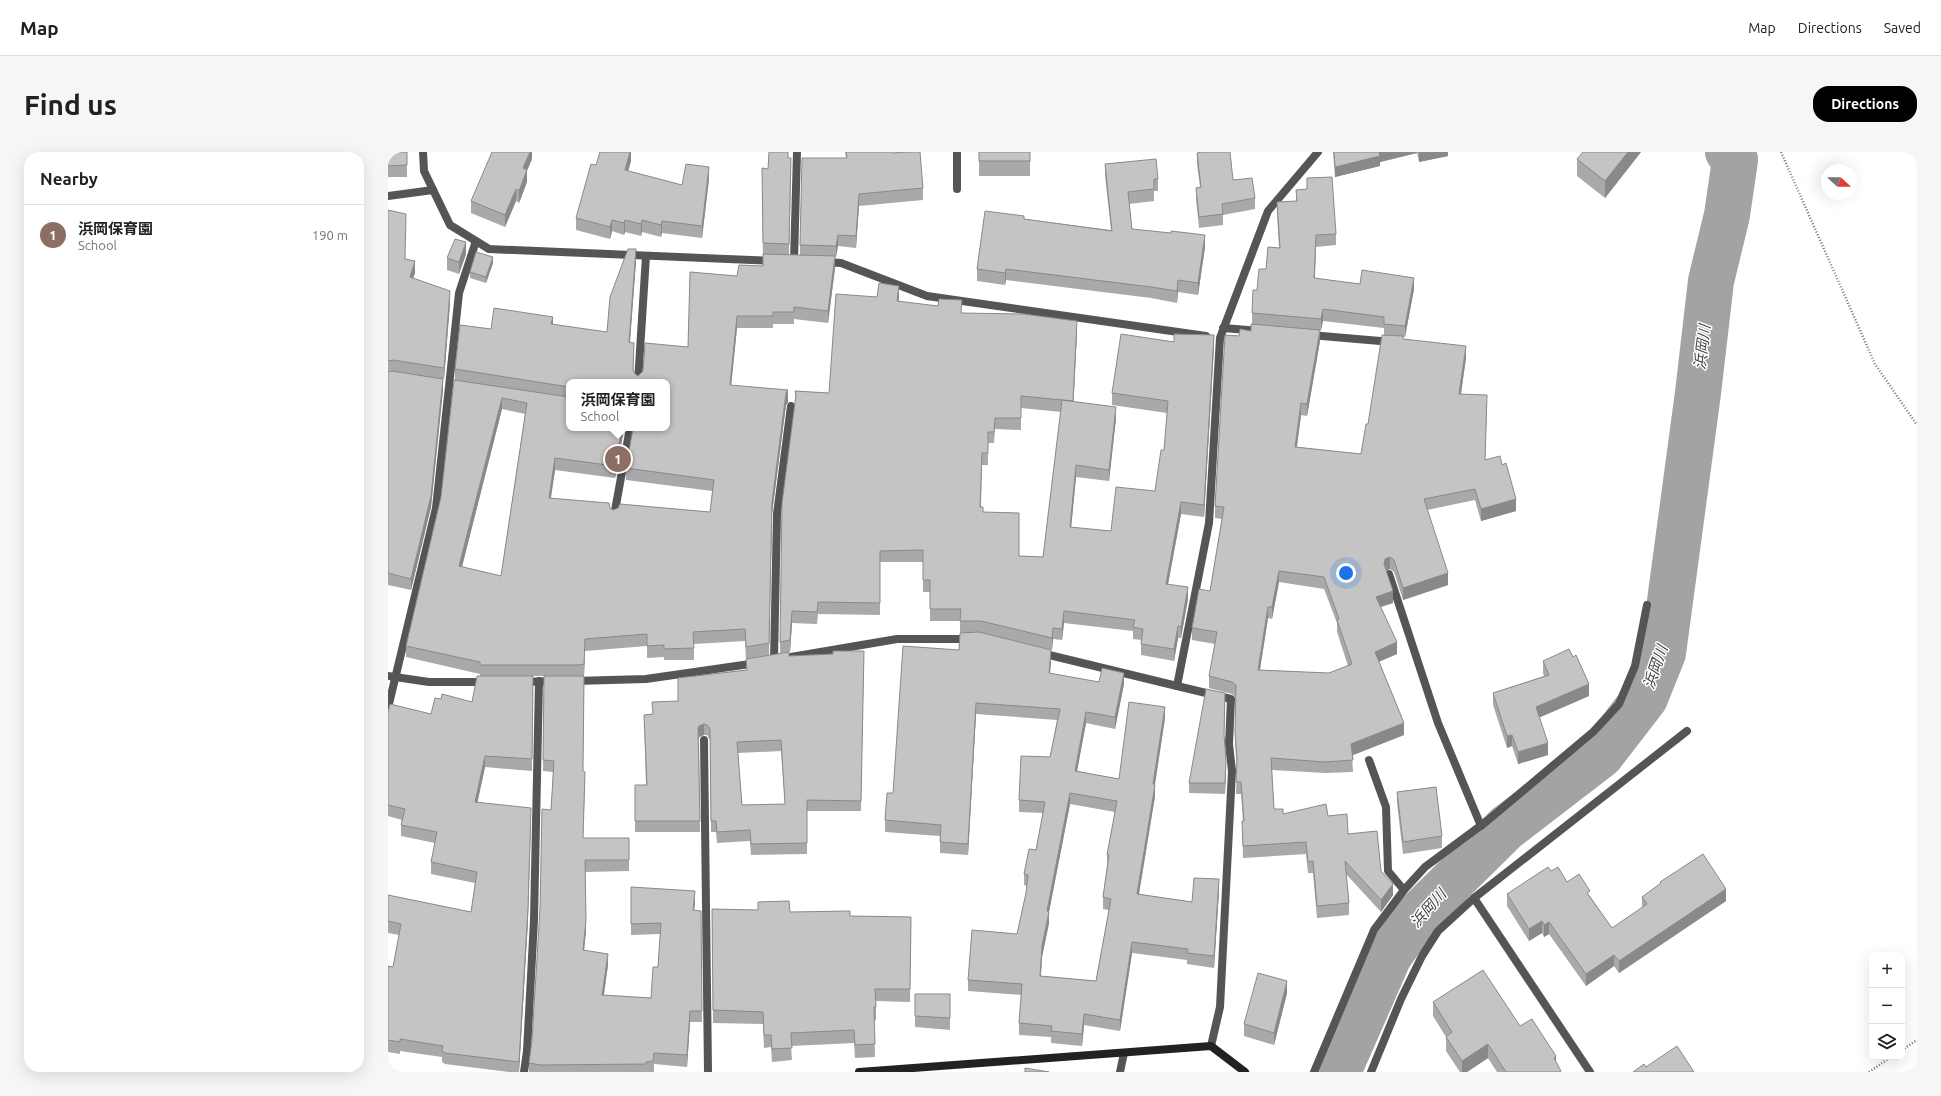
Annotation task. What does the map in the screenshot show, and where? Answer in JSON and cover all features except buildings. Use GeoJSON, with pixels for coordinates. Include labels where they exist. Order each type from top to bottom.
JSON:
{"type":"FeatureCollection","features":[{"type":"Feature","properties":{"kind":"street"},"geometry":{"type":"LineString","coordinates":[[424,152],[424,171],[442,205],[450,225],[489,249],[790,261],[797,152]]}},
{"type":"Feature","properties":{"kind":"street"},"geometry":{"type":"LineString","coordinates":[[957,152],[957,189]]}},
{"type":"Feature","properties":{"kind":"street"},"geometry":{"type":"LineString","coordinates":[[1177,686],[1209,522],[1220,338],[1268,212],[1318,152]]}},
{"type":"Feature","properties":{"kind":"street"},"geometry":{"type":"LineString","coordinates":[[388,196],[433,190]]}},
{"type":"Feature","properties":{"kind":"street"},"geometry":{"type":"LineString","coordinates":[[388,708],[392,676],[436,508],[459,293],[476,241]]}},
{"type":"Feature","properties":{"kind":"street"},"geometry":{"type":"LineString","coordinates":[[638,379],[646,256]]}},
{"type":"Feature","properties":{"kind":"street"},"geometry":{"type":"LineString","coordinates":[[817,262],[841,263],[927,296],[1220,338]]}},
{"type":"Feature","properties":{"kind":"street"},"geometry":{"type":"LineString","coordinates":[[1223,328],[1270,332]]}},
{"type":"Feature","properties":{"kind":"street"},"geometry":{"type":"LineString","coordinates":[[1301,334],[1403,342]]}},
{"type":"Feature","properties":{"kind":"street"},"geometry":{"type":"LineString","coordinates":[[774,660],[776,514],[792,406]]}},
{"type":"Feature","properties":{"kind":"street"},"geometry":{"type":"LineString","coordinates":[[614,516],[629,431]]}},
{"type":"Feature","properties":{"kind":"street"},"geometry":{"type":"LineString","coordinates":[[1389,574],[1438,723],[1481,826]]}},
{"type":"Feature","properties":{"kind":"street"},"geometry":{"type":"LineString","coordinates":[[1314,1072],[1374,930],[1404,890],[1425,867],[1481,826],[1593,732],[1618,704],[1635,666],[1648,605]]}},
{"type":"Feature","properties":{"kind":"street"},"geometry":{"type":"LineString","coordinates":[[515,682],[646,679],[774,660],[897,639],[980,638]]}},
{"type":"Feature","properties":{"kind":"street"},"geometry":{"type":"LineString","coordinates":[[1033,651],[1231,699],[1229,744],[1232,771],[1220,1007],[1211,1046]]}},
{"type":"Feature","properties":{"kind":"street"},"geometry":{"type":"LineString","coordinates":[[392,676],[428,682],[500,682]]}},
{"type":"Feature","properties":{"kind":"street"},"geometry":{"type":"LineString","coordinates":[[524,1072],[528,1044],[534,920],[539,681]]}},
{"type":"Feature","properties":{"kind":"street"},"geometry":{"type":"LineString","coordinates":[[1371,1072],[1401,999],[1422,956],[1438,931],[1474,898],[1687,731]]}},
{"type":"Feature","properties":{"kind":"street"},"geometry":{"type":"LineString","coordinates":[[704,740],[708,1072]]}},
{"type":"Feature","properties":{"kind":"street"},"geometry":{"type":"LineString","coordinates":[[1369,760],[1386,808],[1388,871],[1404,890]]}},
{"type":"Feature","properties":{"kind":"street"},"geometry":{"type":"LineString","coordinates":[[1474,898],[1590,1072]]}},
{"type":"Feature","properties":{"kind":"street"},"geometry":{"type":"LineString","coordinates":[[859,1072],[907,1070],[1211,1046],[1245,1072]]}},
{"type":"Feature","properties":{"kind":"street"},"geometry":{"type":"LineString","coordinates":[[1120,1072],[1124,1053]]}},
{"type":"Feature","properties":{"kind":"path"},"geometry":{"type":"LineString","coordinates":[[1781,152],[1875,364],[1917,425]]}},
{"type":"Feature","properties":{"kind":"path"},"geometry":{"type":"LineString","coordinates":[[1905,1048],[1917,1040]]}},
{"type":"Feature","properties":{"kind":"path"},"geometry":{"type":"LineString","coordinates":[[1869,1072],[1887,1060]]}},
{"type":"Feature","properties":{"kind":"waterway","name":"浜岡川"},"geometry":{"type":"LineString","coordinates":[[1338,1072],[1389,956],[1418,915],[1506,828],[1601,755],[1645,698],[1663,653],[1698,393],[1711,281],[1727,215],[1735,160],[1728,152]]}},
{"type":"Feature","properties":{"kind":"place","name":"浜岡保育園"},"geometry":{"type":"Point","coordinates":[618,459]}}]}
